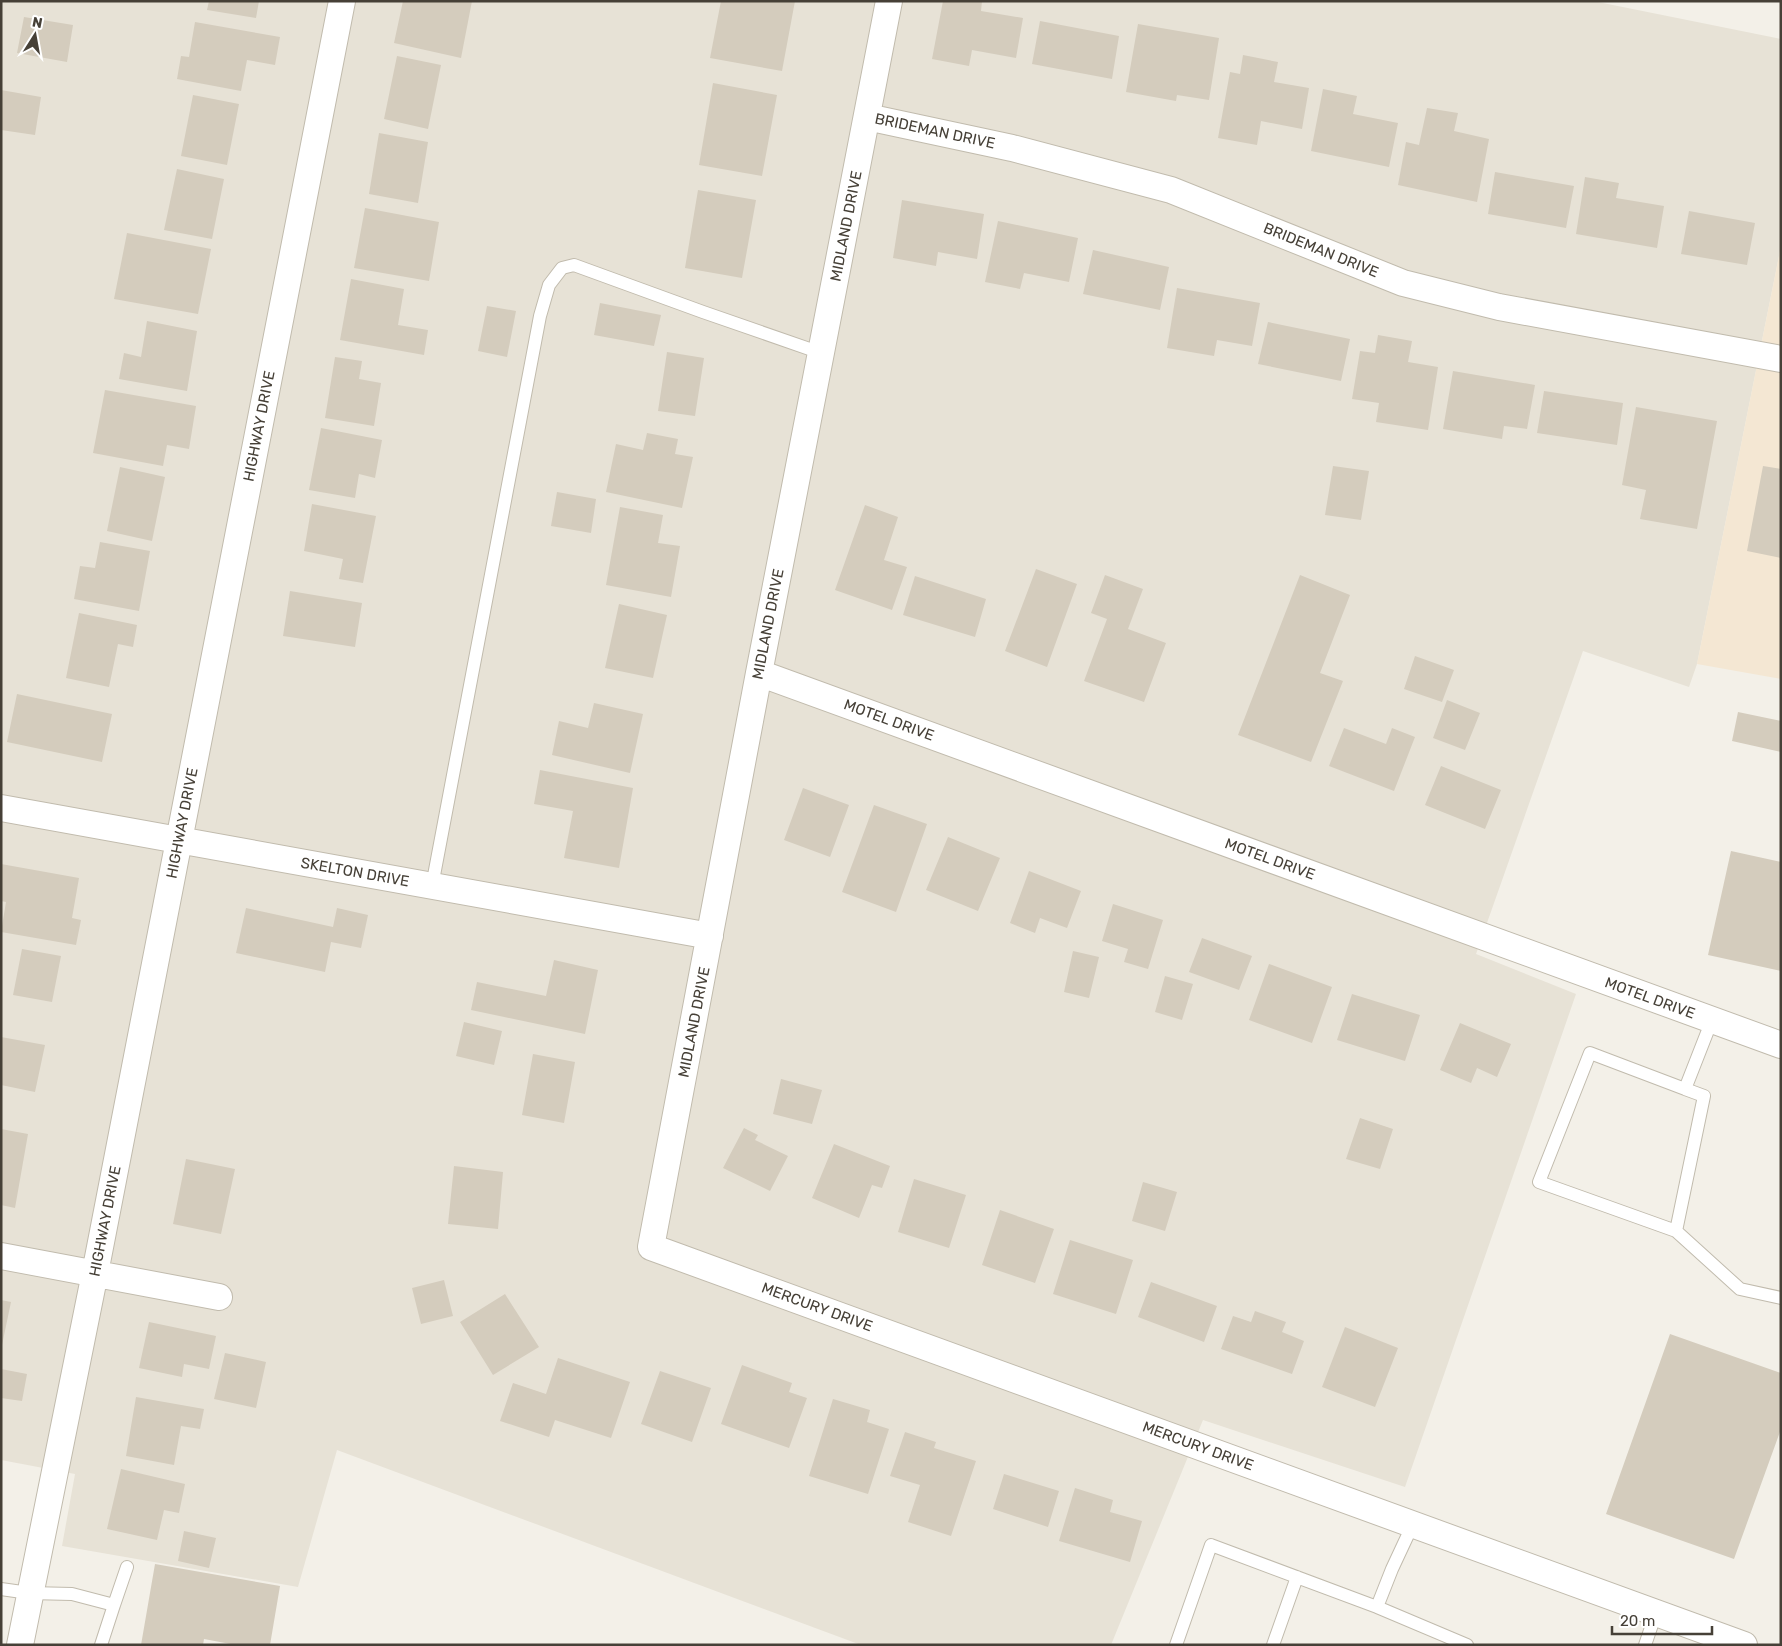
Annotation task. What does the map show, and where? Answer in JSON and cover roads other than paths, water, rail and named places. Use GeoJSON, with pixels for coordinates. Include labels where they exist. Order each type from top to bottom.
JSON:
{"type":"FeatureCollection","features":[{"type":"Feature","properties":{"kind":"street","name":"HIGHWAY DRIVE"},"geometry":{"type":"LineString","coordinates":[[20,1645],[95,1273],[342,1]]}},
{"type":"Feature","properties":{"kind":"street","name":"MIDLAND DRIVE"},"geometry":{"type":"LineString","coordinates":[[651,1247],[759,672],[889,1]]}},
{"type":"Feature","properties":{"kind":"street","name":"BRIDEMAN DRIVE"},"geometry":{"type":"LineString","coordinates":[[867,117],[1012,148],[1171,190],[1403,283],[1499,307],[1781,359]]}},
{"type":"Feature","properties":{"kind":"street","name":"MOTEL DRIVE"},"geometry":{"type":"LineString","coordinates":[[759,672],[1781,1045]]}},
{"type":"Feature","properties":{"kind":"street","name":"SKELTON DRIVE"},"geometry":{"type":"LineString","coordinates":[[1,808],[710,936]]}},
{"type":"Feature","properties":{"kind":"street","name":"MERCURY DRIVE"},"geometry":{"type":"LineString","coordinates":[[651,1247],[1744,1645]]}},
{"type":"Feature","properties":{"kind":"street"},"geometry":{"type":"LineString","coordinates":[[1,1256],[219,1297]]}},
{"type":"Feature","properties":{"kind":"lane"},"geometry":{"type":"LineString","coordinates":[[432,886],[540,316],[549,285],[562,268],[574,265],[821,353]]}},
{"type":"Feature","properties":{"kind":"lane"},"geometry":{"type":"LineString","coordinates":[[1685,1089],[1712,1020]]}},
{"type":"Feature","properties":{"kind":"lane"},"geometry":{"type":"LineString","coordinates":[[1676,1232],[1704,1096],[1590,1053],[1540,1182],[1676,1232],[1740,1289],[1781,1298]]}},
{"type":"Feature","properties":{"kind":"lane"},"geometry":{"type":"LineString","coordinates":[[1377,1607],[1413,1524]]}},
{"type":"Feature","properties":{"kind":"lane"},"geometry":{"type":"LineString","coordinates":[[1176,1645],[1211,1545],[1377,1607],[1466,1645]]}},
{"type":"Feature","properties":{"kind":"lane"},"geometry":{"type":"LineString","coordinates":[[100,1645],[127,1567]]}},
{"type":"Feature","properties":{"kind":"lane"},"geometry":{"type":"LineString","coordinates":[[1273,1645],[1297,1577]]}},
{"type":"Feature","properties":{"kind":"lane"},"geometry":{"type":"LineString","coordinates":[[1,1589],[29,1593],[72,1594],[114,1605]]}},
{"type":"Feature","properties":{"kind":"lane"},"geometry":{"type":"LineString","coordinates":[[1645,1645],[1656,1613]]}}]}
